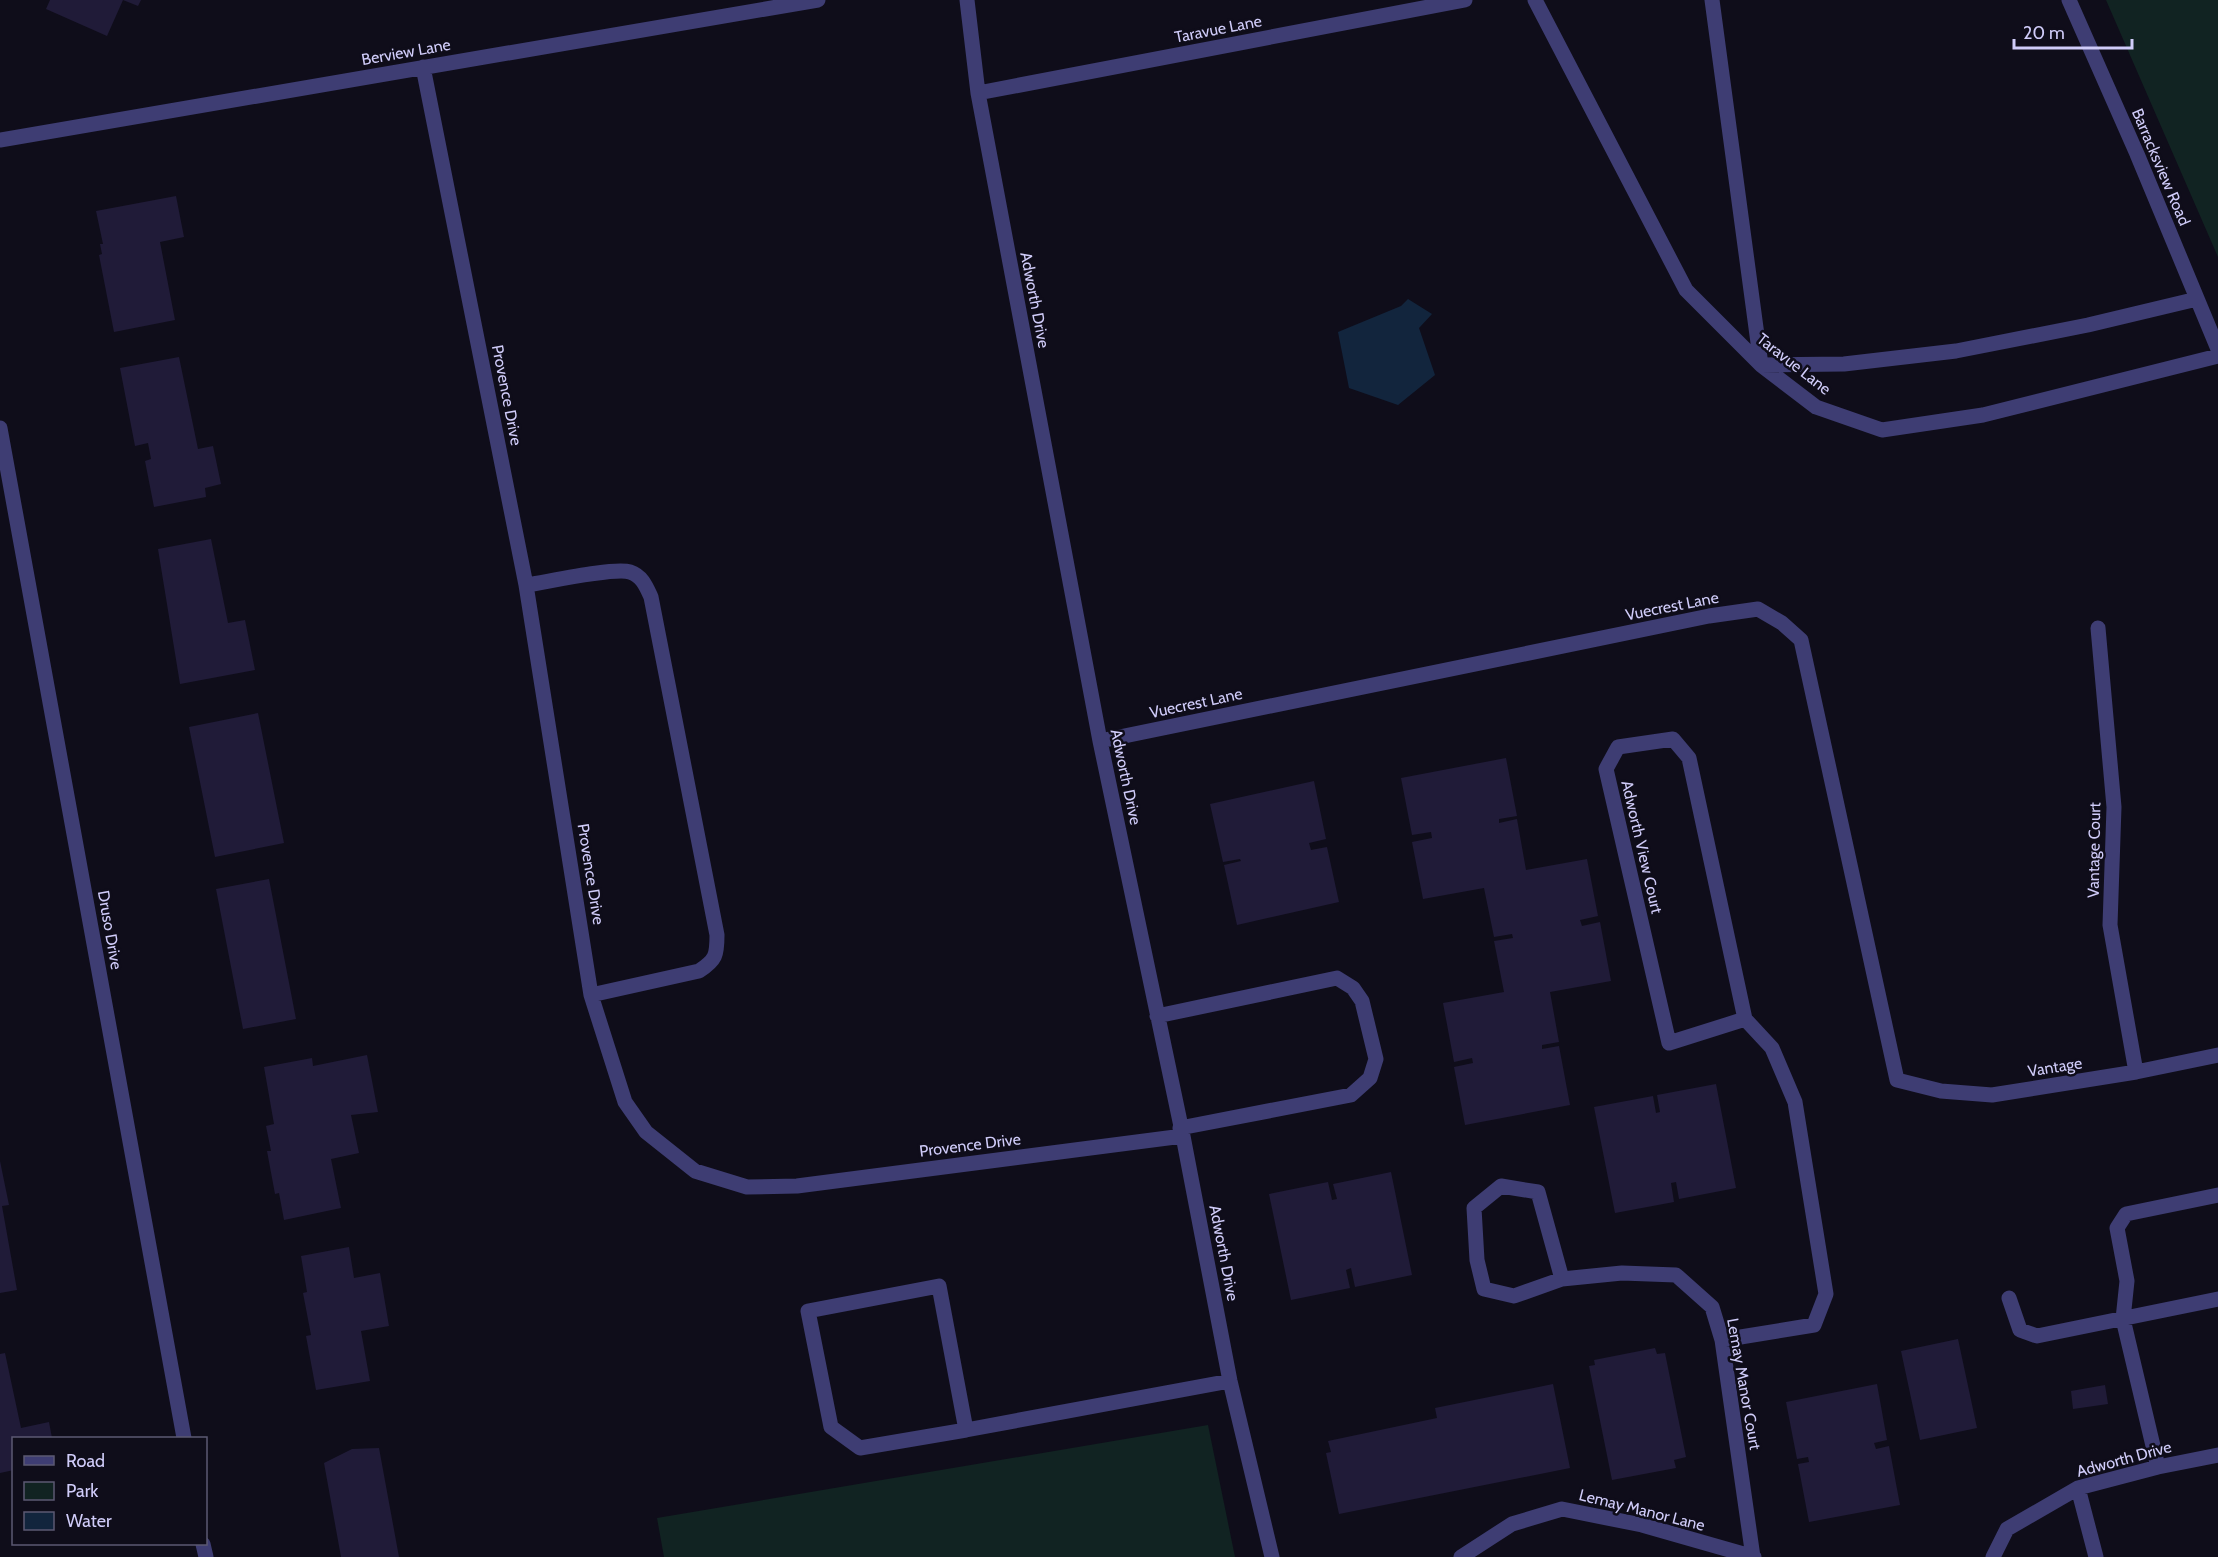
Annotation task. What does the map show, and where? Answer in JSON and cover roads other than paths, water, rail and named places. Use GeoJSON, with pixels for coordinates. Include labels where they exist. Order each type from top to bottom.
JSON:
{"type":"FeatureCollection","features":[{"type":"Feature","properties":{"kind":"street","name":"Berview Lane"},"geometry":{"type":"LineString","coordinates":[[0,140],[818,0]]}},
{"type":"Feature","properties":{"kind":"street","name":"Adworth Drive"},"geometry":{"type":"LineString","coordinates":[[967,0],[978,93],[1100,741],[1230,1381],[1272,1557]]}},
{"type":"Feature","properties":{"kind":"street","name":"Taravue Lane"},"geometry":{"type":"LineString","coordinates":[[978,93],[1465,0]]}},
{"type":"Feature","properties":{"kind":"street","name":"Taravue Lane"},"geometry":{"type":"LineString","coordinates":[[1535,0],[1686,290],[1761,365],[1816,407],[1882,430],[1983,415],[2218,356]]}},
{"type":"Feature","properties":{"kind":"street"},"geometry":{"type":"LineString","coordinates":[[1712,0],[1761,365],[1844,364],[1956,351],[2088,325],[2197,299]]}},
{"type":"Feature","properties":{"kind":"street","name":"Barracksview Road"},"geometry":{"type":"LineString","coordinates":[[2068,0],[2137,154],[2218,349]]}},
{"type":"Feature","properties":{"kind":"street","name":"Provence Drive"},"geometry":{"type":"LineString","coordinates":[[423,67],[526,585],[591,995],[625,1102],[646,1132],[695,1171],[747,1187],[797,1186],[1181,1132],[1351,1095],[1370,1078],[1376,1059],[1362,1001],[1353,988],[1337,978],[1157,1016]]}},
{"type":"Feature","properties":{"kind":"street","name":"Druso Drive"},"geometry":{"type":"LineString","coordinates":[[0,428],[184,1437]]}},
{"type":"Feature","properties":{"kind":"street"},"geometry":{"type":"LineString","coordinates":[[526,585],[614,571],[629,572],[641,579],[651,597],[717,935],[717,953],[710,964],[699,971],[591,995]]}},
{"type":"Feature","properties":{"kind":"street","name":"Vuecrest Lane"},"geometry":{"type":"LineString","coordinates":[[1100,741],[1709,616],[1758,609],[1782,623],[1801,640],[1897,1080]]}},
{"type":"Feature","properties":{"kind":"street","name":"Vantage Court"},"geometry":{"type":"LineString","coordinates":[[2098,628],[2114,807],[2110,925],[2136,1072]]}},
{"type":"Feature","properties":{"kind":"street","name":"Adworth View Court"},"geometry":{"type":"LineString","coordinates":[[1673,739],[1689,758],[1745,1019],[1669,1043],[1606,769],[1618,747],[1673,739]]}},
{"type":"Feature","properties":{"kind":"street"},"geometry":{"type":"LineString","coordinates":[[1722,1340],[1814,1325],[1826,1294],[1795,1102],[1772,1048],[1745,1019]]}},
{"type":"Feature","properties":{"kind":"street","name":"Vantage"},"geometry":{"type":"LineString","coordinates":[[1897,1080],[1941,1091],[1992,1095],[2136,1072],[2218,1054]]}},
{"type":"Feature","properties":{"kind":"street","name":"Lemay Manor Court"},"geometry":{"type":"LineString","coordinates":[[1562,1279],[1538,1191],[1501,1186],[1474,1208],[1477,1260],[1484,1289],[1514,1296],[1562,1279],[1622,1273],[1676,1275],[1712,1308],[1722,1340],[1753,1557]]}},
{"type":"Feature","properties":{"kind":"street"},"geometry":{"type":"LineString","coordinates":[[2158,1467],[2123,1318],[2127,1281],[2117,1228],[2126,1214],[2218,1195]]}},
{"type":"Feature","properties":{"kind":"street"},"geometry":{"type":"LineString","coordinates":[[966,1430],[939,1286],[808,1311],[831,1427],[860,1448],[966,1430],[1230,1381]]}},
{"type":"Feature","properties":{"kind":"street"},"geometry":{"type":"LineString","coordinates":[[2008,1298],[2020,1330],[2037,1336],[2218,1299]]}},
{"type":"Feature","properties":{"kind":"street","name":"Adworth Drive"},"geometry":{"type":"LineString","coordinates":[[1993,1557],[2007,1529],[2078,1488],[2158,1467],[2218,1455]]}},
{"type":"Feature","properties":{"kind":"street"},"geometry":{"type":"LineString","coordinates":[[2078,1488],[2096,1557]]}},
{"type":"Feature","properties":{"kind":"street","name":"Lemay Manor Lane"},"geometry":{"type":"LineString","coordinates":[[1461,1557],[1512,1524],[1562,1509],[1642,1525],[1753,1557]]}},
{"type":"Feature","properties":{"kind":"water"},"geometry":{"type":"Polygon","coordinates":[[[1408,299],[1432,314],[1419,328],[1435,375],[1398,405],[1349,388],[1338,332],[1401,306],[1408,299]]]}}]}
